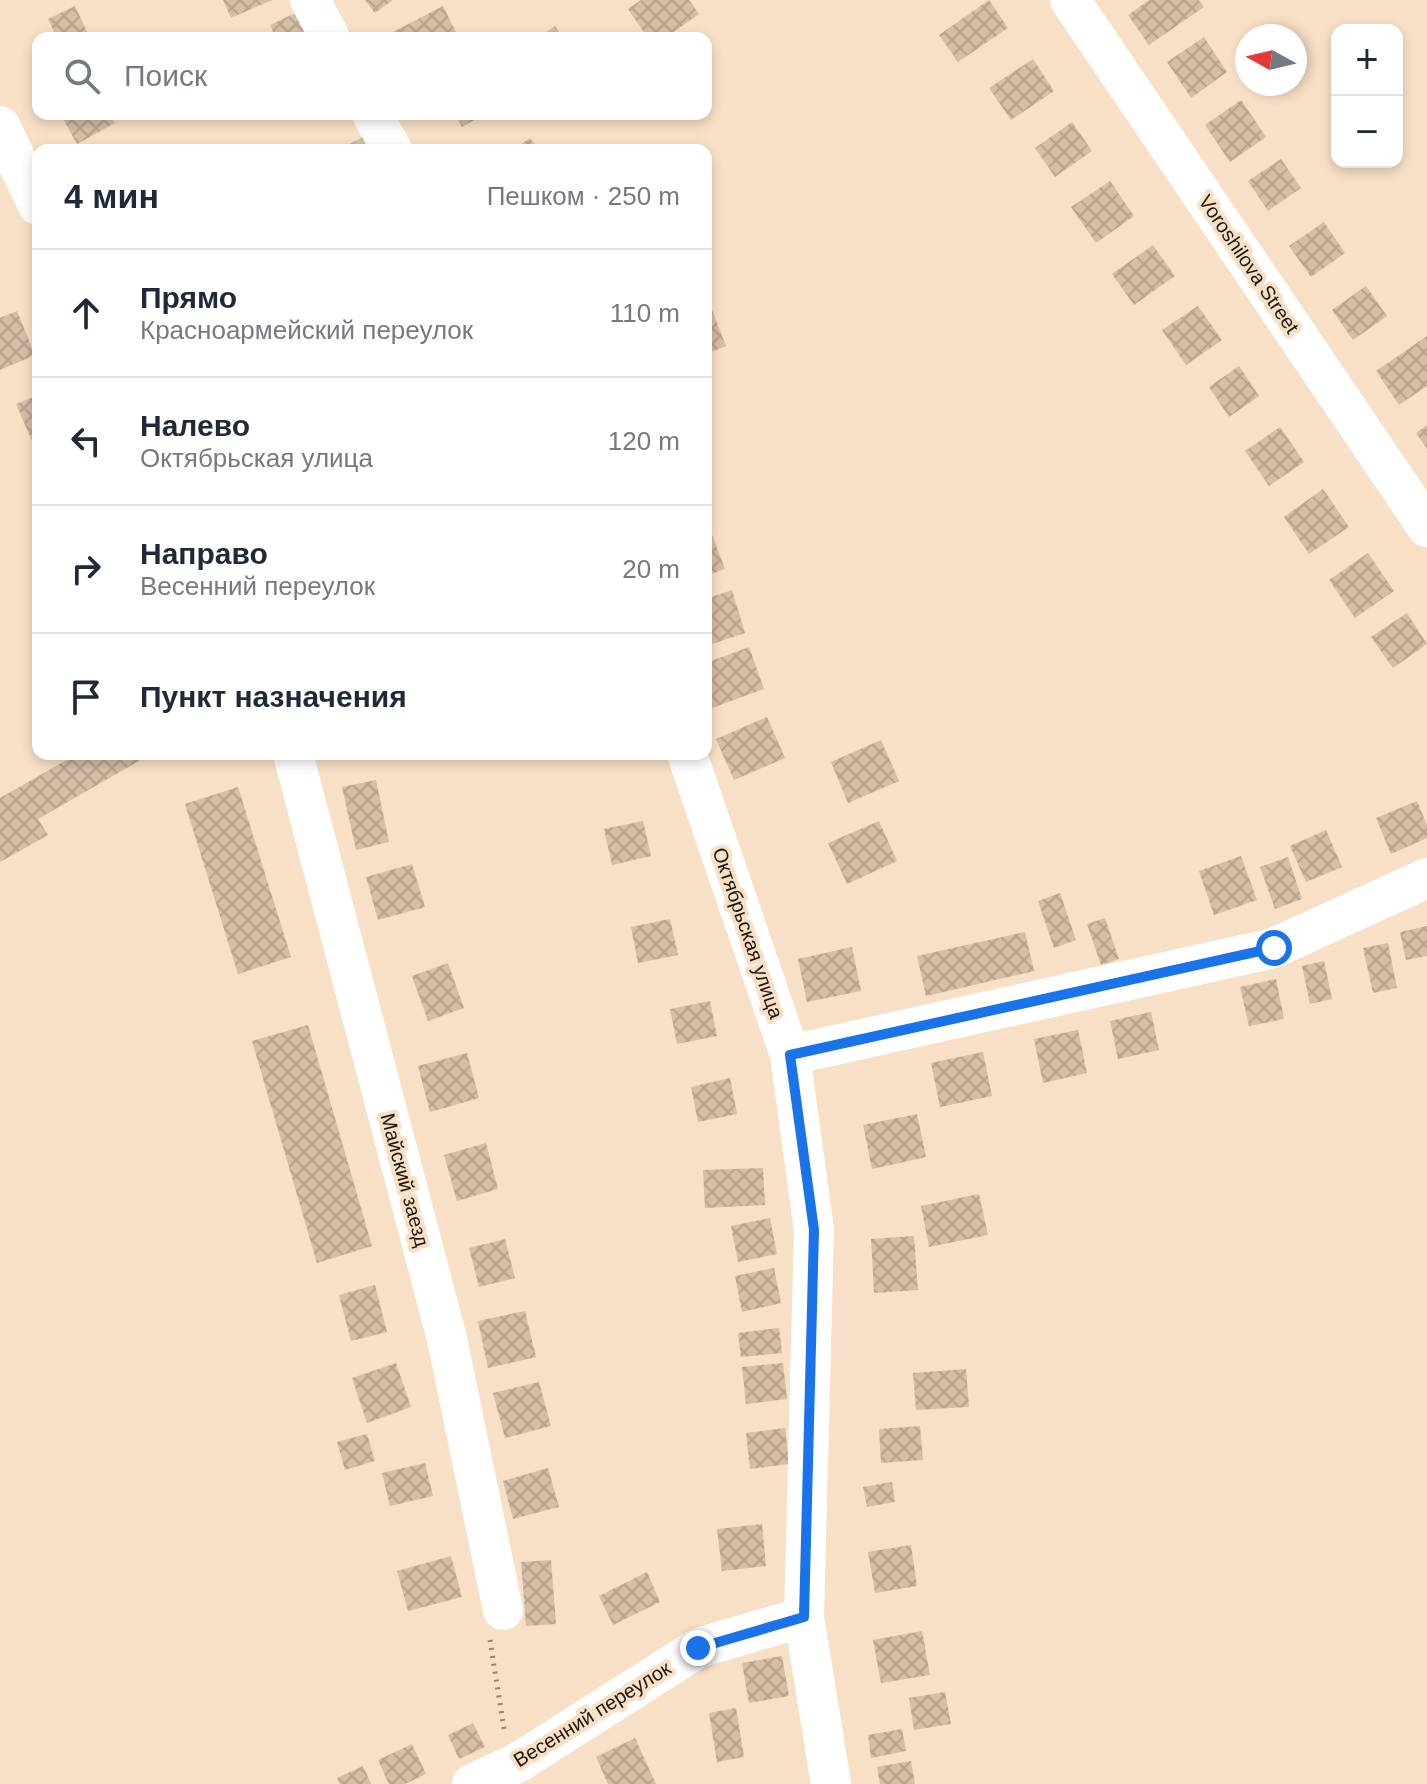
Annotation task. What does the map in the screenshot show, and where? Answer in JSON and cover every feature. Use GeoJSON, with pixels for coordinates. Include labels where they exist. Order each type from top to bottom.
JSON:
{"type":"FeatureCollection","features":[{"type":"Feature","properties":{"kind":"street"},"geometry":{"type":"LineString","coordinates":[[310,0],[327,32]]}},
{"type":"Feature","properties":{"kind":"street","name":"Voroshilova Street"},"geometry":{"type":"LineString","coordinates":[[1070,0],[1427,527]]}},
{"type":"Feature","properties":{"kind":"street"},"geometry":{"type":"LineString","coordinates":[[375,120],[389,144]]}},
{"type":"Feature","properties":{"kind":"street"},"geometry":{"type":"LineString","coordinates":[[0,126],[32,193]]}},
{"type":"Feature","properties":{"kind":"street","name":"Майский заезд"},"geometry":{"type":"LineString","coordinates":[[295,760],[447,1339],[503,1610]]}},
{"type":"Feature","properties":{"kind":"street","name":"Октябрьская улица"},"geometry":{"type":"LineString","coordinates":[[689,760],[790,1055],[814,1230],[804,1617],[831,1784]]}},
{"type":"Feature","properties":{"kind":"street"},"geometry":{"type":"LineString","coordinates":[[790,1055],[1274,948],[1427,878]]}},
{"type":"Feature","properties":{"kind":"street","name":"Весенний переулок"},"geometry":{"type":"LineString","coordinates":[[472,1784],[510,1766],[698,1648],[804,1617]]}},
{"type":"Feature","properties":{"kind":"path"},"geometry":{"type":"LineString","coordinates":[[503,1610],[489,1633],[510,1766]]}},
{"type":"Feature","properties":{"kind":"building"},"geometry":{"type":"Polygon","coordinates":[[[223,0],[272,0],[231,18],[223,0]]]}},
{"type":"Feature","properties":{"kind":"building"},"geometry":{"type":"Polygon","coordinates":[[[365,0],[393,0],[375,13],[365,0]]]}},
{"type":"Feature","properties":{"kind":"building"},"geometry":{"type":"Polygon","coordinates":[[[641,0],[689,0],[699,14],[674,32],[644,32],[628,9],[641,0]]]}},
{"type":"Feature","properties":{"kind":"building"},"geometry":{"type":"Polygon","coordinates":[[[989,0],[1008,28],[958,62],[939,35],[989,0]]]}},
{"type":"Feature","properties":{"kind":"building"},"geometry":{"type":"Polygon","coordinates":[[[1149,0],[1199,0],[1204,7],[1149,45],[1128,15],[1149,0]]]}},
{"type":"Feature","properties":{"kind":"building"},"geometry":{"type":"Polygon","coordinates":[[[75,6],[87,32],[54,32],[48,19],[75,6]]]}},
{"type":"Feature","properties":{"kind":"building"},"geometry":{"type":"Polygon","coordinates":[[[443,6],[456,32],[393,32],[443,6]]]}},
{"type":"Feature","properties":{"kind":"building"},"geometry":{"type":"Polygon","coordinates":[[[308,7],[312,32],[273,32],[270,25],[308,7]]]}},
{"type":"Feature","properties":{"kind":"building"},"geometry":{"type":"Polygon","coordinates":[[[1204,37],[1227,72],[1191,98],[1167,62],[1204,37]]]}},
{"type":"Feature","properties":{"kind":"building"},"geometry":{"type":"Polygon","coordinates":[[[1033,59],[1054,91],[1011,120],[989,88],[1033,59]]]}},
{"type":"Feature","properties":{"kind":"building"},"geometry":{"type":"Polygon","coordinates":[[[1241,100],[1266,137],[1230,162],[1205,125],[1241,100]]]}},
{"type":"Feature","properties":{"kind":"building"},"geometry":{"type":"Polygon","coordinates":[[[64,120],[113,120],[115,123],[77,144],[64,120]]]}},
{"type":"Feature","properties":{"kind":"building"},"geometry":{"type":"Polygon","coordinates":[[[458,120],[474,120],[462,127],[458,120]]]}},
{"type":"Feature","properties":{"kind":"building"},"geometry":{"type":"Polygon","coordinates":[[[1072,122],[1092,151],[1055,177],[1035,148],[1072,122]]]}},
{"type":"Feature","properties":{"kind":"building"},"geometry":{"type":"Polygon","coordinates":[[[373,132],[379,144],[350,144],[373,132]]]}},
{"type":"Feature","properties":{"kind":"building"},"geometry":{"type":"Polygon","coordinates":[[[1281,159],[1301,188],[1268,211],[1248,181],[1281,159]]]}},
{"type":"Feature","properties":{"kind":"building"},"geometry":{"type":"Polygon","coordinates":[[[1110,181],[1134,216],[1096,243],[1071,207],[1110,181]]]}},
{"type":"Feature","properties":{"kind":"building"},"geometry":{"type":"Polygon","coordinates":[[[1324,222],[1345,253],[1311,277],[1289,246],[1324,222]]]}},
{"type":"Feature","properties":{"kind":"building"},"geometry":{"type":"Polygon","coordinates":[[[1153,245],[1175,276],[1134,305],[1112,274],[1153,245]]]}},
{"type":"Feature","properties":{"kind":"building"},"geometry":{"type":"Polygon","coordinates":[[[1366,286],[1387,316],[1353,340],[1332,310],[1366,286]]]}},
{"type":"Feature","properties":{"kind":"building"},"geometry":{"type":"Polygon","coordinates":[[[1198,306],[1222,340],[1186,365],[1162,330],[1198,306]]]}},
{"type":"Feature","properties":{"kind":"building"},"geometry":{"type":"Polygon","coordinates":[[[712,310],[726,346],[712,352],[712,310]]]}},
{"type":"Feature","properties":{"kind":"building"},"geometry":{"type":"Polygon","coordinates":[[[17,311],[32,348],[32,356],[0,370],[0,318],[17,311]]]}},
{"type":"Feature","properties":{"kind":"building"},"geometry":{"type":"Polygon","coordinates":[[[1427,336],[1427,386],[1399,405],[1376,371],[1427,336]]]}},
{"type":"Feature","properties":{"kind":"building"},"geometry":{"type":"Polygon","coordinates":[[[1239,366],[1259,396],[1229,417],[1209,387],[1239,366]]]}},
{"type":"Feature","properties":{"kind":"building"},"geometry":{"type":"Polygon","coordinates":[[[32,397],[32,441],[16,404],[32,397]]]}},
{"type":"Feature","properties":{"kind":"building"},"geometry":{"type":"Polygon","coordinates":[[[1427,425],[1427,449],[1416,433],[1427,425]]]}},
{"type":"Feature","properties":{"kind":"building"},"geometry":{"type":"Polygon","coordinates":[[[1280,427],[1304,462],[1269,486],[1245,451],[1280,427]]]}},
{"type":"Feature","properties":{"kind":"building"},"geometry":{"type":"Polygon","coordinates":[[[1323,489],[1349,527],[1309,554],[1284,517],[1323,489]]]}},
{"type":"Feature","properties":{"kind":"building"},"geometry":{"type":"Polygon","coordinates":[[[712,535],[725,569],[712,574],[712,535]]]}},
{"type":"Feature","properties":{"kind":"building"},"geometry":{"type":"Polygon","coordinates":[[[1368,553],[1394,591],[1355,618],[1329,580],[1368,553]]]}},
{"type":"Feature","properties":{"kind":"building"},"geometry":{"type":"Polygon","coordinates":[[[732,590],[745,633],[712,644],[712,597],[732,590]]]}},
{"type":"Feature","properties":{"kind":"building"},"geometry":{"type":"Polygon","coordinates":[[[1407,613],[1427,644],[1393,668],[1371,637],[1407,613]]]}},
{"type":"Feature","properties":{"kind":"building"},"geometry":{"type":"Polygon","coordinates":[[[749,647],[764,689],[712,708],[712,661],[749,647]]]}},
{"type":"Feature","properties":{"kind":"building"},"geometry":{"type":"Polygon","coordinates":[[[767,717],[785,758],[734,780],[716,739],[767,717]]]}},
{"type":"Feature","properties":{"kind":"building"},"geometry":{"type":"Polygon","coordinates":[[[881,740],[899,781],[848,803],[831,762],[881,740]]]}},
{"type":"Feature","properties":{"kind":"building"},"geometry":{"type":"Polygon","coordinates":[[[66,760],[141,760],[38,819],[48,835],[0,862],[0,798],[66,760]]]}},
{"type":"Feature","properties":{"kind":"building"},"geometry":{"type":"Polygon","coordinates":[[[376,780],[389,842],[356,850],[342,787],[376,780]]]}},
{"type":"Feature","properties":{"kind":"building"},"geometry":{"type":"Polygon","coordinates":[[[238,787],[291,957],[238,974],[185,804],[238,787]]]}},
{"type":"Feature","properties":{"kind":"building"},"geometry":{"type":"Polygon","coordinates":[[[1417,801],[1427,825],[1427,838],[1391,854],[1376,818],[1417,801]]]}},
{"type":"Feature","properties":{"kind":"building"},"geometry":{"type":"Polygon","coordinates":[[[643,821],[651,856],[612,865],[604,829],[643,821]]]}},
{"type":"Feature","properties":{"kind":"building"},"geometry":{"type":"Polygon","coordinates":[[[879,821],[897,861],[847,884],[828,843],[879,821]]]}},
{"type":"Feature","properties":{"kind":"building"},"geometry":{"type":"Polygon","coordinates":[[[1326,830],[1342,867],[1306,882],[1290,846],[1326,830]]]}},
{"type":"Feature","properties":{"kind":"building"},"geometry":{"type":"Polygon","coordinates":[[[1241,856],[1257,900],[1214,915],[1199,871],[1241,856]]]}},
{"type":"Feature","properties":{"kind":"building"},"geometry":{"type":"Polygon","coordinates":[[[1288,857],[1302,899],[1275,909],[1260,867],[1288,857]]]}},
{"type":"Feature","properties":{"kind":"building"},"geometry":{"type":"Polygon","coordinates":[[[412,864],[425,907],[378,920],[366,877],[412,864]]]}},
{"type":"Feature","properties":{"kind":"building"},"geometry":{"type":"Polygon","coordinates":[[[1060,893],[1076,940],[1054,948],[1038,901],[1060,893]]]}},
{"type":"Feature","properties":{"kind":"building"},"geometry":{"type":"Polygon","coordinates":[[[1105,918],[1119,959],[1101,965],[1087,924],[1105,918]]]}},
{"type":"Feature","properties":{"kind":"building"},"geometry":{"type":"Polygon","coordinates":[[[670,919],[678,955],[638,963],[631,927],[670,919]]]}},
{"type":"Feature","properties":{"kind":"building"},"geometry":{"type":"Polygon","coordinates":[[[1427,926],[1427,956],[1406,960],[1400,932],[1427,926]]]}},
{"type":"Feature","properties":{"kind":"building"},"geometry":{"type":"Polygon","coordinates":[[[1025,932],[1034,971],[926,996],[917,956],[1025,932]]]}},
{"type":"Feature","properties":{"kind":"building"},"geometry":{"type":"Polygon","coordinates":[[[1388,943],[1397,988],[1373,993],[1363,948],[1388,943]]]}},
{"type":"Feature","properties":{"kind":"building"},"geometry":{"type":"Polygon","coordinates":[[[852,947],[861,991],[807,1002],[798,959],[852,947]]]}},
{"type":"Feature","properties":{"kind":"building"},"geometry":{"type":"Polygon","coordinates":[[[1324,961],[1332,999],[1310,1004],[1302,966],[1324,961]]]}},
{"type":"Feature","properties":{"kind":"building"},"geometry":{"type":"Polygon","coordinates":[[[448,963],[464,1008],[428,1021],[412,976],[448,963]]]}},
{"type":"Feature","properties":{"kind":"building"},"geometry":{"type":"Polygon","coordinates":[[[1276,979],[1284,1019],[1249,1026],[1240,987],[1276,979]]]}},
{"type":"Feature","properties":{"kind":"building"},"geometry":{"type":"Polygon","coordinates":[[[710,1001],[717,1036],[677,1044],[670,1009],[710,1001]]]}},
{"type":"Feature","properties":{"kind":"building"},"geometry":{"type":"Polygon","coordinates":[[[1151,1012],[1159,1050],[1118,1059],[1110,1021],[1151,1012]]]}},
{"type":"Feature","properties":{"kind":"building"},"geometry":{"type":"Polygon","coordinates":[[[308,1025],[372,1246],[317,1263],[252,1041],[308,1025]]]}},
{"type":"Feature","properties":{"kind":"building"},"geometry":{"type":"Polygon","coordinates":[[[1078,1030],[1087,1073],[1043,1083],[1034,1039],[1078,1030]]]}},
{"type":"Feature","properties":{"kind":"building"},"geometry":{"type":"Polygon","coordinates":[[[983,1052],[992,1096],[940,1107],[931,1063],[983,1052]]]}},
{"type":"Feature","properties":{"kind":"building"},"geometry":{"type":"Polygon","coordinates":[[[467,1053],[479,1098],[430,1112],[418,1066],[467,1053]]]}},
{"type":"Feature","properties":{"kind":"building"},"geometry":{"type":"Polygon","coordinates":[[[730,1078],[737,1114],[698,1122],[691,1087],[730,1078]]]}},
{"type":"Feature","properties":{"kind":"building"},"geometry":{"type":"Polygon","coordinates":[[[917,1114],[926,1157],[872,1169],[863,1125],[917,1114]]]}},
{"type":"Feature","properties":{"kind":"building"},"geometry":{"type":"Polygon","coordinates":[[[486,1143],[498,1189],[457,1201],[444,1155],[486,1143]]]}},
{"type":"Feature","properties":{"kind":"building"},"geometry":{"type":"Polygon","coordinates":[[[763,1168],[765,1205],[705,1208],[703,1170],[763,1168]]]}},
{"type":"Feature","properties":{"kind":"building"},"geometry":{"type":"Polygon","coordinates":[[[979,1194],[988,1235],[929,1247],[921,1206],[979,1194]]]}},
{"type":"Feature","properties":{"kind":"building"},"geometry":{"type":"Polygon","coordinates":[[[770,1218],[777,1254],[738,1262],[731,1226],[770,1218]]]}},
{"type":"Feature","properties":{"kind":"building"},"geometry":{"type":"Polygon","coordinates":[[[914,1236],[918,1290],[874,1293],[871,1239],[914,1236]]]}},
{"type":"Feature","properties":{"kind":"building"},"geometry":{"type":"Polygon","coordinates":[[[505,1239],[515,1278],[479,1287],[469,1248],[505,1239]]]}},
{"type":"Feature","properties":{"kind":"building"},"geometry":{"type":"Polygon","coordinates":[[[774,1268],[781,1303],[742,1312],[735,1276],[774,1268]]]}},
{"type":"Feature","properties":{"kind":"building"},"geometry":{"type":"Polygon","coordinates":[[[375,1285],[387,1332],[351,1341],[339,1295],[375,1285]]]}},
{"type":"Feature","properties":{"kind":"building"},"geometry":{"type":"Polygon","coordinates":[[[525,1311],[536,1357],[488,1368],[478,1321],[525,1311]]]}},
{"type":"Feature","properties":{"kind":"building"},"geometry":{"type":"Polygon","coordinates":[[[779,1328],[782,1353],[741,1357],[738,1333],[779,1328]]]}},
{"type":"Feature","properties":{"kind":"building"},"geometry":{"type":"Polygon","coordinates":[[[396,1363],[411,1407],[367,1423],[352,1378],[396,1363]]]}},
{"type":"Feature","properties":{"kind":"building"},"geometry":{"type":"Polygon","coordinates":[[[783,1363],[787,1399],[746,1404],[742,1367],[783,1363]]]}},
{"type":"Feature","properties":{"kind":"building"},"geometry":{"type":"Polygon","coordinates":[[[966,1369],[969,1407],[916,1410],[913,1373],[966,1369]]]}},
{"type":"Feature","properties":{"kind":"building"},"geometry":{"type":"Polygon","coordinates":[[[539,1382],[551,1426],[505,1438],[493,1393],[539,1382]]]}},
{"type":"Feature","properties":{"kind":"building"},"geometry":{"type":"Polygon","coordinates":[[[920,1426],[923,1460],[881,1463],[879,1429],[920,1426]]]}},
{"type":"Feature","properties":{"kind":"building"},"geometry":{"type":"Polygon","coordinates":[[[785,1428],[789,1464],[750,1469],[746,1433],[785,1428]]]}},
{"type":"Feature","properties":{"kind":"building"},"geometry":{"type":"Polygon","coordinates":[[[367,1434],[375,1461],[345,1470],[337,1442],[367,1434]]]}},
{"type":"Feature","properties":{"kind":"building"},"geometry":{"type":"Polygon","coordinates":[[[425,1463],[433,1496],[390,1506],[382,1473],[425,1463]]]}},
{"type":"Feature","properties":{"kind":"building"},"geometry":{"type":"Polygon","coordinates":[[[548,1468],[559,1507],[513,1519],[503,1481],[548,1468]]]}},
{"type":"Feature","properties":{"kind":"building"},"geometry":{"type":"Polygon","coordinates":[[[892,1482],[895,1502],[867,1507],[863,1487],[892,1482]]]}},
{"type":"Feature","properties":{"kind":"building"},"geometry":{"type":"Polygon","coordinates":[[[762,1524],[766,1566],[722,1571],[717,1529],[762,1524]]]}},
{"type":"Feature","properties":{"kind":"building"},"geometry":{"type":"Polygon","coordinates":[[[911,1545],[917,1586],[875,1593],[868,1552],[911,1545]]]}},
{"type":"Feature","properties":{"kind":"building"},"geometry":{"type":"Polygon","coordinates":[[[451,1556],[462,1597],[408,1611],[397,1571],[451,1556]]]}},
{"type":"Feature","properties":{"kind":"building"},"geometry":{"type":"Polygon","coordinates":[[[551,1560],[556,1624],[526,1626],[521,1562],[551,1560]]]}},
{"type":"Feature","properties":{"kind":"building"},"geometry":{"type":"Polygon","coordinates":[[[647,1572],[660,1602],[613,1625],[599,1596],[647,1572]]]}},
{"type":"Feature","properties":{"kind":"building"},"geometry":{"type":"Polygon","coordinates":[[[922,1631],[930,1675],[881,1683],[873,1640],[922,1631]]]}},
{"type":"Feature","properties":{"kind":"building"},"geometry":{"type":"Polygon","coordinates":[[[782,1656],[789,1696],[749,1703],[742,1663],[782,1656]]]}},
{"type":"Feature","properties":{"kind":"building"},"geometry":{"type":"Polygon","coordinates":[[[945,1692],[951,1724],[914,1730],[909,1698],[945,1692]]]}},
{"type":"Feature","properties":{"kind":"building"},"geometry":{"type":"Polygon","coordinates":[[[736,1708],[744,1757],[717,1762],[709,1713],[736,1708]]]}},
{"type":"Feature","properties":{"kind":"building"},"geometry":{"type":"Polygon","coordinates":[[[473,1723],[485,1747],[459,1759],[448,1735],[473,1723]]]}},
{"type":"Feature","properties":{"kind":"building"},"geometry":{"type":"Polygon","coordinates":[[[902,1729],[906,1751],[871,1758],[868,1735],[902,1729]]]}},
{"type":"Feature","properties":{"kind":"building"},"geometry":{"type":"Polygon","coordinates":[[[635,1738],[656,1784],[608,1784],[596,1757],[635,1738]]]}},
{"type":"Feature","properties":{"kind":"building"},"geometry":{"type":"Polygon","coordinates":[[[412,1744],[426,1774],[405,1784],[389,1784],[378,1760],[412,1744]]]}},
{"type":"Feature","properties":{"kind":"building"},"geometry":{"type":"Polygon","coordinates":[[[911,1761],[915,1784],[880,1784],[877,1767],[911,1761]]]}},
{"type":"Feature","properties":{"kind":"building"},"geometry":{"type":"Polygon","coordinates":[[[363,1766],[371,1784],[340,1784],[337,1778],[363,1766]]]}},
{"type":"Feature","properties":{"kind":"route"},"geometry":{"type":"LineString","coordinates":[[698,1648],[804,1617],[814,1230],[790,1055],[1274,948]]}}]}
